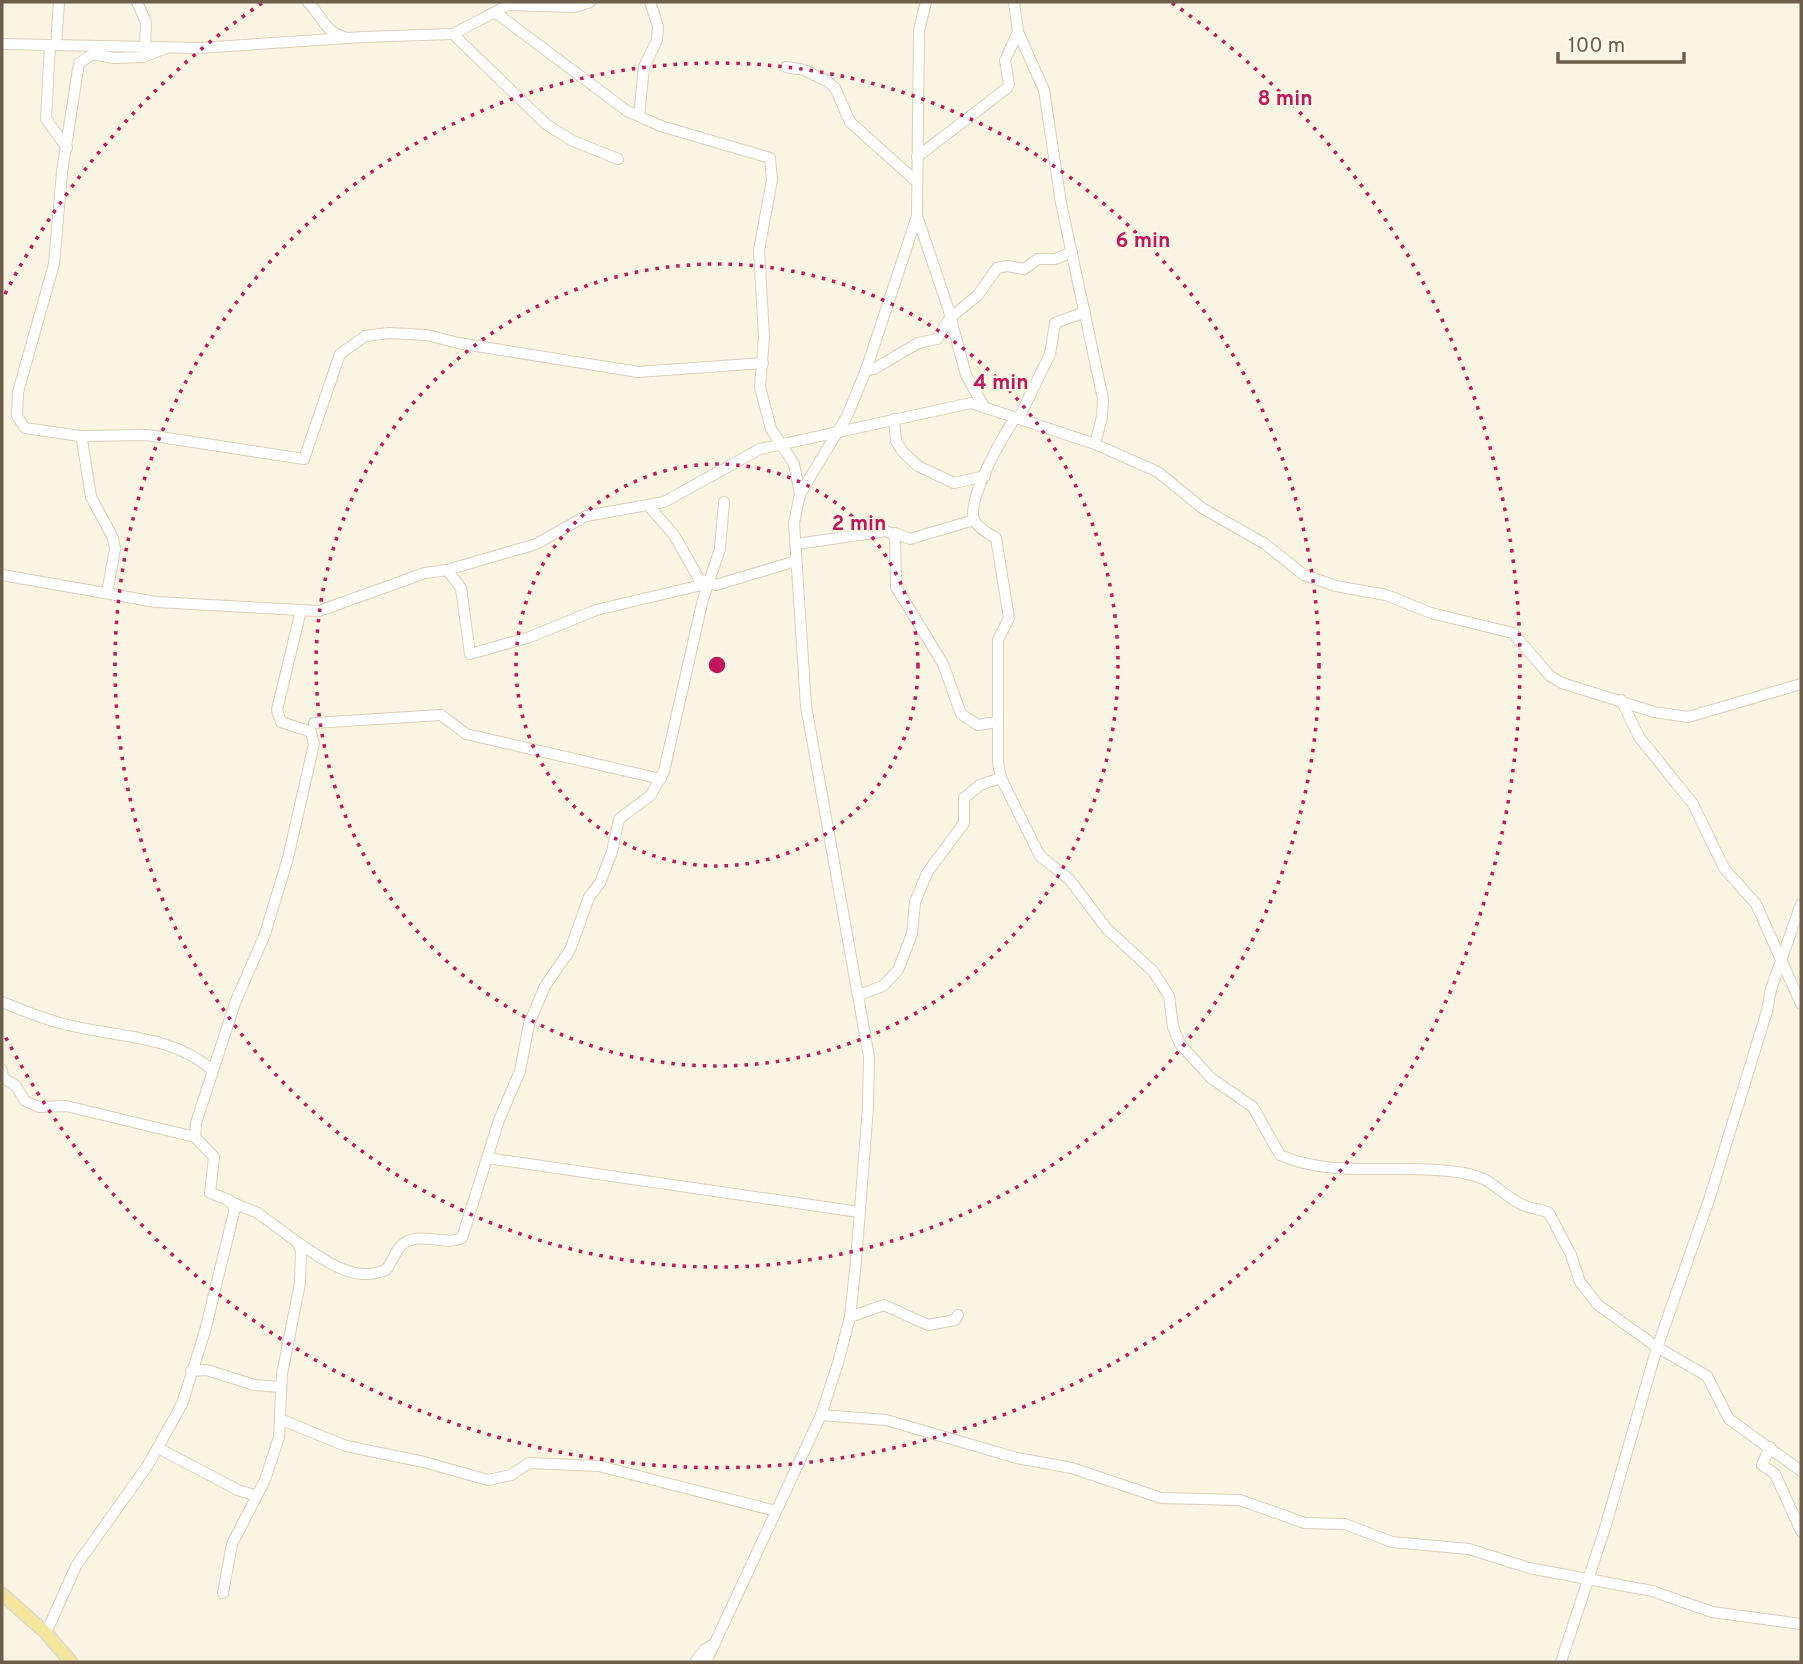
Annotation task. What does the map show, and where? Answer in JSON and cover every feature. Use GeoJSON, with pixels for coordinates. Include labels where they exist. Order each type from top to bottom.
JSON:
{"type":"FeatureCollection","features":[{"type":"Feature","properties":{"kind":"main road"},"geometry":{"type":"LineString","coordinates":[[2,1594],[46,1633],[72,1662]]}},
{"type":"Feature","properties":{"kind":"street"},"geometry":{"type":"LineString","coordinates":[[59,2],[46,120],[67,148]]}},
{"type":"Feature","properties":{"kind":"street"},"geometry":{"type":"LineString","coordinates":[[137,2],[146,22],[145,47]]}},
{"type":"Feature","properties":{"kind":"street"},"geometry":{"type":"LineString","coordinates":[[308,2],[325,26],[334,34],[347,38]]}},
{"type":"Feature","properties":{"kind":"street"},"geometry":{"type":"LineString","coordinates":[[2,44],[199,48],[453,34],[512,3],[575,7],[590,2]]}},
{"type":"Feature","properties":{"kind":"street"},"geometry":{"type":"LineString","coordinates":[[639,116],[644,67],[657,40],[658,26],[650,2]]}},
{"type":"Feature","properties":{"kind":"street"},"geometry":{"type":"LineString","coordinates":[[926,2],[919,30],[918,216],[966,375],[982,405]]}},
{"type":"Feature","properties":{"kind":"street"},"geometry":{"type":"LineString","coordinates":[[1014,2],[1018,32],[1044,90],[1060,203],[1103,399],[1102,417],[1095,444]]}},
{"type":"Feature","properties":{"kind":"street"},"geometry":{"type":"LineString","coordinates":[[496,13],[576,76],[639,116],[770,158],[772,180],[759,259],[763,363],[760,387],[771,429],[794,464],[800,494]]}},
{"type":"Feature","properties":{"kind":"street"},"geometry":{"type":"LineString","coordinates":[[917,157],[1007,88],[1009,84],[1005,60],[1018,32]]}},
{"type":"Feature","properties":{"kind":"street"},"geometry":{"type":"LineString","coordinates":[[453,34],[547,125],[573,141],[618,159]]}},
{"type":"Feature","properties":{"kind":"street"},"geometry":{"type":"LineString","coordinates":[[166,48],[143,57],[114,58],[93,54],[79,63],[54,264],[26,355],[18,392],[17,415],[25,428],[80,436],[147,435],[304,459],[340,354],[365,336],[389,333],[427,335],[458,343],[638,372],[763,363]]}},
{"type":"Feature","properties":{"kind":"street"},"geometry":{"type":"LineString","coordinates":[[786,67],[804,70],[827,81],[835,89],[849,122],[917,182]]}},
{"type":"Feature","properties":{"kind":"street"},"geometry":{"type":"LineString","coordinates":[[706,1662],[821,1415],[850,1317],[870,1079],[859,995],[806,706],[794,523],[800,494],[835,435],[866,370],[918,216]]}},
{"type":"Feature","properties":{"kind":"street"},"geometry":{"type":"LineString","coordinates":[[866,370],[874,369],[922,341],[937,340],[950,318],[978,295],[997,268],[1007,266],[1024,269],[1038,259],[1055,259],[1072,252]]}},
{"type":"Feature","properties":{"kind":"street"},"geometry":{"type":"LineString","coordinates":[[974,520],[975,503],[985,476],[1007,429],[1017,418],[1050,354],[1055,323],[1085,312]]}},
{"type":"Feature","properties":{"kind":"street"},"geometry":{"type":"LineString","coordinates":[[2,575],[156,602],[319,611],[425,573],[447,570],[536,544],[586,516],[649,506],[682,494],[742,456],[780,444],[835,435],[962,402],[982,405],[1095,444],[1158,472],[1202,508],[1265,544],[1304,575],[1336,586],[1386,595],[1432,614],[1504,629],[1526,645],[1550,677],[1562,683],[1654,712],[1688,718],[1801,684]]}},
{"type":"Feature","properties":{"kind":"street"},"geometry":{"type":"LineString","coordinates":[[894,419],[896,441],[918,466],[954,483],[985,476]]}},
{"type":"Feature","properties":{"kind":"street"},"geometry":{"type":"LineString","coordinates":[[80,436],[85,447],[91,497],[113,538],[115,549],[107,593]]}},
{"type":"Feature","properties":{"kind":"street"},"geometry":{"type":"LineString","coordinates":[[2,1070],[3,1078],[16,1086],[25,1101],[39,1107],[66,1106],[195,1137],[214,1157],[211,1192],[258,1213],[325,1262],[362,1274],[386,1270],[407,1241],[416,1238],[456,1241],[462,1238],[509,1092],[520,1071],[529,1024],[545,986],[570,950],[589,897],[600,883],[612,852],[619,820],[651,795],[661,779],[707,584],[720,550],[724,502]]}},
{"type":"Feature","properties":{"kind":"street"},"geometry":{"type":"LineString","coordinates":[[649,506],[674,535],[699,579],[707,584]]}},
{"type":"Feature","properties":{"kind":"street"},"geometry":{"type":"LineString","coordinates":[[797,544],[891,533],[910,539],[974,520]]}},
{"type":"Feature","properties":{"kind":"street"},"geometry":{"type":"LineString","coordinates":[[974,520],[996,538],[1009,618],[998,640],[996,722],[1001,778],[1040,856],[1069,879],[1107,929],[1153,971],[1169,996],[1173,1027],[1181,1044],[1211,1079],[1253,1107],[1279,1155],[1334,1167],[1429,1169],[1489,1180],[1525,1206],[1549,1213],[1571,1255],[1580,1282],[1598,1305],[1657,1347],[1707,1376],[1729,1419],[1801,1471]]}},
{"type":"Feature","properties":{"kind":"street"},"geometry":{"type":"LineString","coordinates":[[891,533],[897,540],[893,577],[896,587],[943,664],[961,714],[978,724],[996,722]]}},
{"type":"Feature","properties":{"kind":"street"},"geometry":{"type":"LineString","coordinates":[[447,570],[461,588],[470,654],[530,637],[596,610],[748,577],[796,561]]}},
{"type":"Feature","properties":{"kind":"street"},"geometry":{"type":"LineString","coordinates":[[195,1137],[211,1069],[252,960],[265,934],[288,858],[314,744],[311,732],[281,722],[277,710],[301,610]]}},
{"type":"Feature","properties":{"kind":"street"},"geometry":{"type":"LineString","coordinates":[[1621,700],[1639,737],[1693,804],[1724,868],[1756,904],[1801,1004]]}},
{"type":"Feature","properties":{"kind":"street"},"geometry":{"type":"LineString","coordinates":[[314,723],[441,715],[466,734],[661,779]]}},
{"type":"Feature","properties":{"kind":"street"},"geometry":{"type":"LineString","coordinates":[[859,995],[883,986],[898,970],[912,934],[915,902],[927,873],[964,823],[964,798],[980,785],[1001,778]]}},
{"type":"Feature","properties":{"kind":"street"},"geometry":{"type":"LineString","coordinates":[[1561,1662],[1638,1419],[1657,1347],[1709,1200],[1767,1011],[1771,989],[1783,963],[1801,904]]}},
{"type":"Feature","properties":{"kind":"street"},"geometry":{"type":"LineString","coordinates":[[2,1002],[40,1018],[71,1026],[146,1039],[192,1056],[211,1069]]}},
{"type":"Feature","properties":{"kind":"street"},"geometry":{"type":"LineString","coordinates":[[487,1158],[859,1212]]}},
{"type":"Feature","properties":{"kind":"street"},"geometry":{"type":"LineString","coordinates":[[46,1633],[76,1566],[158,1448],[182,1404],[235,1208],[228,1201]]}},
{"type":"Feature","properties":{"kind":"street"},"geometry":{"type":"LineString","coordinates":[[223,1593],[232,1544],[273,1458],[282,1420],[281,1387],[300,1283],[301,1251],[297,1242]]}},
{"type":"Feature","properties":{"kind":"street"},"geometry":{"type":"LineString","coordinates":[[850,1317],[880,1305],[907,1312],[931,1325],[955,1320],[958,1315]]}},
{"type":"Feature","properties":{"kind":"street"},"geometry":{"type":"LineString","coordinates":[[191,1371],[207,1370],[254,1385],[281,1387]]}},
{"type":"Feature","properties":{"kind":"street"},"geometry":{"type":"LineString","coordinates":[[821,1415],[886,1420],[1017,1458],[1072,1468],[1161,1498],[1240,1500],[1305,1523],[1345,1524],[1392,1542],[1469,1549],[1529,1568],[1652,1591],[1712,1612],[1801,1624]]}},
{"type":"Feature","properties":{"kind":"street"},"geometry":{"type":"LineString","coordinates":[[282,1420],[346,1446],[424,1462],[488,1480],[512,1475],[529,1463],[599,1466],[776,1511]]}},
{"type":"Feature","properties":{"kind":"street"},"geometry":{"type":"LineString","coordinates":[[1770,1447],[1762,1465],[1777,1477],[1783,1496],[1801,1531]]}},
{"type":"Feature","properties":{"kind":"street"},"geometry":{"type":"LineString","coordinates":[[158,1448],[238,1490],[257,1496]]}},
{"type":"Feature","properties":{"kind":"street"},"geometry":{"type":"LineString","coordinates":[[695,1662],[704,1650],[715,1644]]}}]}
